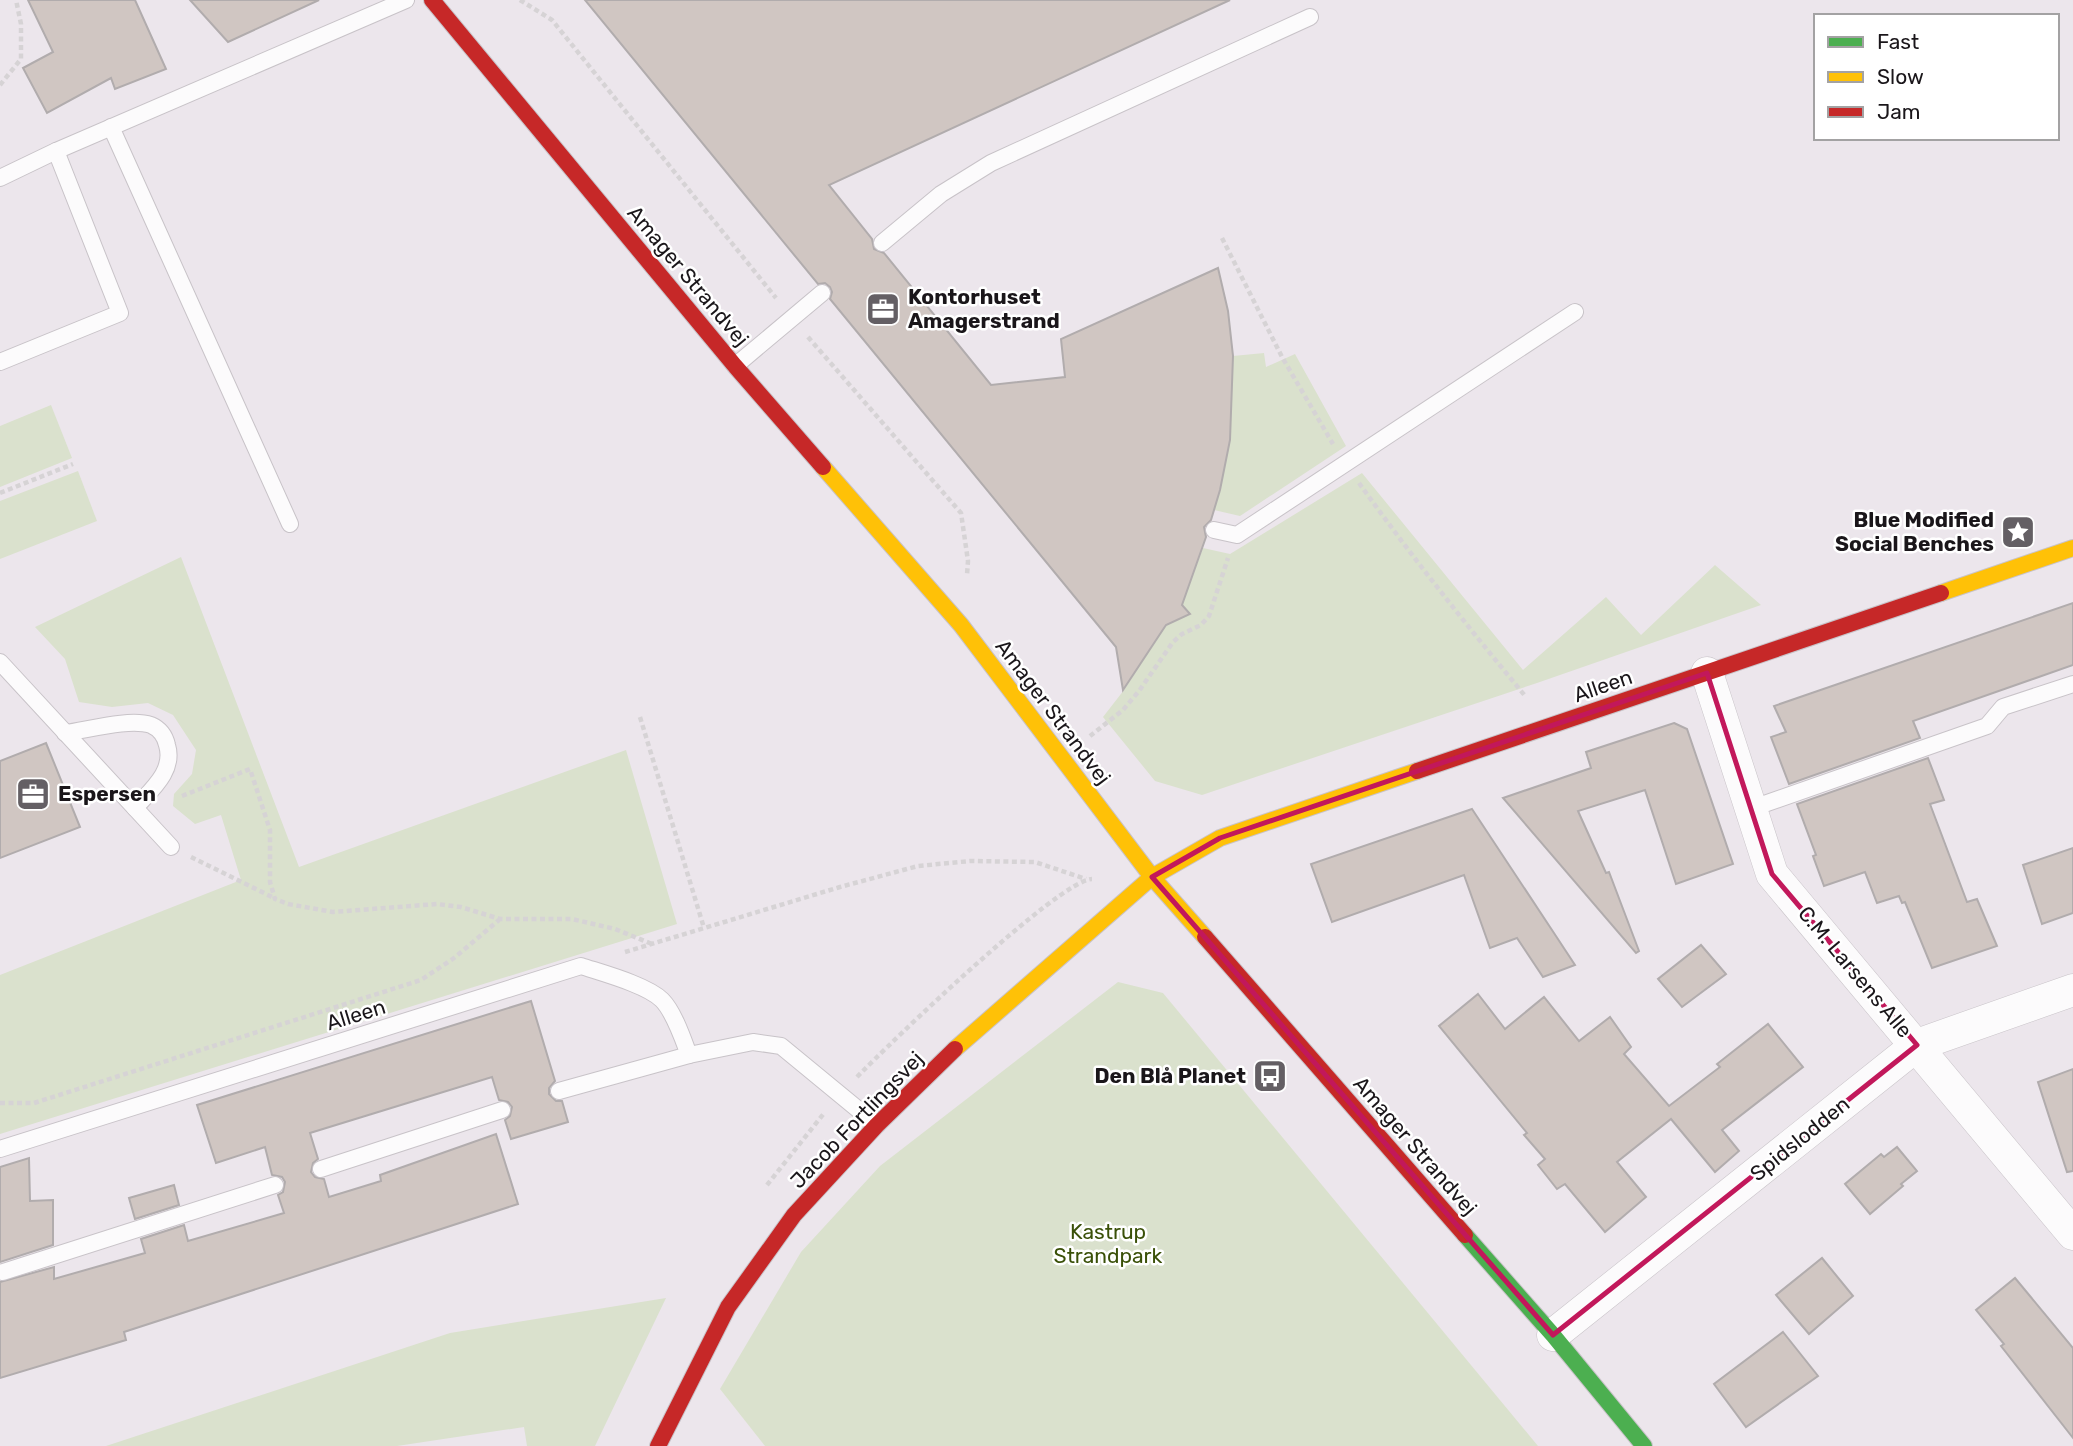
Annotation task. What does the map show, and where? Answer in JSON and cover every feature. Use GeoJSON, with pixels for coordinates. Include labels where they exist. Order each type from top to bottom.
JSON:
{"type":"FeatureCollection","features":[{"type":"Feature","properties":{"kind":"street","name":"Amager Strandvej"},"geometry":{"type":"LineString","coordinates":[[432,0],[735,366],[961,625],[1152,877],[1553,1335],[1644,1446]]}},
{"type":"Feature","properties":{"kind":"street","name":"Alleen"},"geometry":{"type":"LineString","coordinates":[[1152,877],[1220,838],[2073,548]]}},
{"type":"Feature","properties":{"kind":"street","name":"C.M. Larsens Alle"},"geometry":{"type":"LineString","coordinates":[[1707,673],[1772,874],[2073,1234]]}},
{"type":"Feature","properties":{"kind":"street","name":"Jacob Fortlingsvej"},"geometry":{"type":"LineString","coordinates":[[658,1446],[728,1307],[794,1215],[877,1125],[968,1037],[1152,877]]}},
{"type":"Feature","properties":{"kind":"street","name":"Spidslodden"},"geometry":{"type":"LineString","coordinates":[[1553,1335],[1917,1045],[2073,990]]}},
{"type":"Feature","properties":{"kind":"lane"},"geometry":{"type":"LineString","coordinates":[[0,178],[56,151],[406,0]]}},
{"type":"Feature","properties":{"kind":"lane"},"geometry":{"type":"LineString","coordinates":[[881,243],[941,194],[992,163],[1310,18]]}},
{"type":"Feature","properties":{"kind":"lane"},"geometry":{"type":"LineString","coordinates":[[111,127],[290,524]]}},
{"type":"Feature","properties":{"kind":"lane"},"geometry":{"type":"LineString","coordinates":[[0,362],[120,313],[56,151]]}},
{"type":"Feature","properties":{"kind":"lane"},"geometry":{"type":"LineString","coordinates":[[735,366],[822,293]]}},
{"type":"Feature","properties":{"kind":"lane"},"geometry":{"type":"LineString","coordinates":[[1214,530],[1237,535],[1575,312]]}},
{"type":"Feature","properties":{"kind":"lane"},"geometry":{"type":"LineString","coordinates":[[0,662],[171,847]]}},
{"type":"Feature","properties":{"kind":"lane"},"geometry":{"type":"LineString","coordinates":[[1750,809],[1987,726],[2003,707],[2073,684]]}},
{"type":"Feature","properties":{"kind":"lane"},"geometry":{"type":"LineString","coordinates":[[65,733],[128,723],[151,725],[164,735],[170,756],[161,780],[137,810]]}},
{"type":"Feature","properties":{"kind":"lane"},"geometry":{"type":"LineString","coordinates":[[581,966],[630,982],[663,1000],[689,1055]]}},
{"type":"Feature","properties":{"kind":"lane","name":"Alleen"},"geometry":{"type":"LineString","coordinates":[[0,1149],[581,966]]}},
{"type":"Feature","properties":{"kind":"lane"},"geometry":{"type":"LineString","coordinates":[[559,1091],[689,1055],[753,1042],[781,1046],[877,1125]]}},
{"type":"Feature","properties":{"kind":"lane"},"geometry":{"type":"LineString","coordinates":[[321,1169],[502,1110]]}},
{"type":"Feature","properties":{"kind":"lane"},"geometry":{"type":"LineString","coordinates":[[3,1272],[275,1185]]}},
{"type":"Feature","properties":{"kind":"path"},"geometry":{"type":"LineString","coordinates":[[0,86],[21,59],[21,24],[16,0]]}},
{"type":"Feature","properties":{"kind":"path"},"geometry":{"type":"LineString","coordinates":[[1222,238],[1282,357],[1346,463],[1401,542],[1526,696],[1538,730]]}},
{"type":"Feature","properties":{"kind":"path"},"geometry":{"type":"LineString","coordinates":[[0,493],[73,464]]}},
{"type":"Feature","properties":{"kind":"path"},"geometry":{"type":"LineString","coordinates":[[1061,757],[1123,710],[1173,642],[1181,634],[1201,625],[1209,616],[1237,535]]}},
{"type":"Feature","properties":{"kind":"path"},"geometry":{"type":"LineString","coordinates":[[640,717],[704,928]]}},
{"type":"Feature","properties":{"kind":"path"},"geometry":{"type":"LineString","coordinates":[[137,810],[250,769],[270,830],[270,882],[275,899]]}},
{"type":"Feature","properties":{"kind":"path"},"geometry":{"type":"LineString","coordinates":[[171,847],[288,904],[333,912],[438,904],[461,907],[500,919],[572,919],[615,929],[652,944]]}},
{"type":"Feature","properties":{"kind":"path"},"geometry":{"type":"LineString","coordinates":[[581,966],[918,866],[970,862],[1035,862],[1086,879]]}},
{"type":"Feature","properties":{"kind":"path"},"geometry":{"type":"LineString","coordinates":[[0,1103],[34,1103],[421,980],[454,958],[500,919]]}},
{"type":"Feature","properties":{"kind":"highlighted area"},"geometry":{"type":"Polygon","coordinates":[[[1707,673],[1772,874],[1917,1045],[1553,1335],[1152,877],[1220,838],[1707,673]]]}},
{"type":"Feature","properties":{"kind":"green space"},"geometry":{"type":"Polygon","coordinates":[[[1264,353],[1266,367],[1295,354],[1346,446],[1240,516],[1214,510],[1230,440],[1233,356],[1264,353]]]}},
{"type":"Feature","properties":{"kind":"green space"},"geometry":{"type":"Polygon","coordinates":[[[51,405],[72,458],[0,487],[0,426],[51,405]]]}},
{"type":"Feature","properties":{"kind":"green space"},"geometry":{"type":"Polygon","coordinates":[[[78,471],[97,521],[0,559],[0,501],[78,471]]]}},
{"type":"Feature","properties":{"kind":"green space"},"geometry":{"type":"Polygon","coordinates":[[[1362,473],[1523,670],[1606,597],[1641,635],[1715,565],[1761,605],[1202,795],[1155,781],[1103,717],[1166,625],[1190,614],[1179,603],[1187,591],[1203,548],[1230,554],[1362,473]]]}},
{"type":"Feature","properties":{"kind":"green space"},"geometry":{"type":"Polygon","coordinates":[[[181,557],[299,867],[626,750],[677,924],[0,1134],[0,975],[241,880],[221,815],[195,824],[173,806],[174,794],[192,774],[196,750],[173,715],[148,703],[112,707],[79,702],[65,659],[35,627],[181,557]]]}},
{"type":"Feature","properties":{"kind":"green space","name":"Kastrup Strandpark"},"geometry":{"type":"Polygon","coordinates":[[[1118,982],[1163,993],[1538,1446],[765,1446],[720,1389],[801,1252],[880,1166],[1118,982]]]}},
{"type":"Feature","properties":{"kind":"green space"},"geometry":{"type":"Polygon","coordinates":[[[666,1298],[595,1446],[527,1446],[524,1427],[397,1446],[106,1446],[450,1333],[666,1298]]]}},
{"type":"Feature","properties":{"kind":"building"},"geometry":{"type":"Polygon","coordinates":[[[28,0],[135,0],[166,69],[115,89],[111,78],[47,113],[23,68],[53,52],[28,0]]]}},
{"type":"Feature","properties":{"kind":"building"},"geometry":{"type":"Polygon","coordinates":[[[190,0],[319,0],[228,42],[190,0]]]}},
{"type":"Feature","properties":{"kind":"building"},"geometry":{"type":"Polygon","coordinates":[[[585,0],[1230,0],[829,185],[872,239],[874,249],[884,253],[991,385],[1065,377],[1061,339],[1218,268],[1228,311],[1233,356],[1230,440],[1220,490],[1211,520],[1204,527],[1206,537],[1182,605],[1190,614],[1166,625],[1123,690],[1116,647],[830,299],[830,287],[825,283],[818,284],[585,0]]]}},
{"type":"Feature","properties":{"kind":"building"},"geometry":{"type":"Polygon","coordinates":[[[2073,603],[2073,665],[1913,721],[1920,738],[1789,784],[1771,737],[1786,732],[1774,706],[2073,603]]]}},
{"type":"Feature","properties":{"kind":"building"},"geometry":{"type":"Polygon","coordinates":[[[1674,723],[1687,729],[1733,864],[1676,884],[1645,790],[1578,811],[1606,873],[1609,872],[1639,951],[1636,953],[1503,798],[1591,768],[1586,752],[1674,723]]]}},
{"type":"Feature","properties":{"kind":"building","name":"Espersen"},"geometry":{"type":"Polygon","coordinates":[[[46,743],[80,827],[0,858],[0,761],[46,743]]]}},
{"type":"Feature","properties":{"kind":"building"},"geometry":{"type":"Polygon","coordinates":[[[1928,758],[1944,800],[1930,804],[1967,902],[1977,899],[1997,946],[1932,968],[1905,902],[1902,903],[1899,896],[1877,903],[1865,872],[1824,886],[1797,804],[1928,758]]]}},
{"type":"Feature","properties":{"kind":"building"},"geometry":{"type":"Polygon","coordinates":[[[1472,809],[1575,965],[1543,977],[1517,938],[1490,948],[1464,875],[1332,922],[1311,864],[1472,809]]]}},
{"type":"Feature","properties":{"kind":"building"},"geometry":{"type":"Polygon","coordinates":[[[2073,848],[2073,913],[2042,924],[2023,865],[2073,848]]]}},
{"type":"Feature","properties":{"kind":"building"},"geometry":{"type":"Polygon","coordinates":[[[1701,945],[1726,974],[1682,1007],[1658,979],[1701,945]]]}},
{"type":"Feature","properties":{"kind":"building"},"geometry":{"type":"Polygon","coordinates":[[[1478,994],[1505,1029],[1544,997],[1579,1041],[1610,1017],[1631,1047],[1624,1054],[1669,1106],[1720,1067],[1717,1064],[1768,1024],[1803,1067],[1722,1130],[1739,1151],[1715,1172],[1671,1119],[1617,1162],[1646,1197],[1605,1232],[1565,1184],[1557,1189],[1538,1165],[1545,1159],[1524,1135],[1527,1133],[1439,1026],[1478,994]]]}},
{"type":"Feature","properties":{"kind":"building"},"geometry":{"type":"Polygon","coordinates":[[[531,1001],[555,1081],[549,1088],[549,1094],[556,1101],[562,1101],[568,1122],[511,1139],[505,1120],[510,1116],[512,1107],[508,1102],[499,1100],[492,1077],[310,1133],[318,1159],[313,1163],[311,1172],[315,1177],[324,1179],[329,1197],[381,1181],[380,1175],[496,1134],[518,1204],[124,1332],[126,1340],[0,1378],[0,1282],[54,1267],[54,1279],[145,1253],[141,1239],[184,1225],[188,1241],[284,1213],[278,1195],[283,1192],[285,1182],[282,1177],[272,1175],[265,1147],[216,1163],[197,1105],[531,1001]]]}},
{"type":"Feature","properties":{"kind":"building"},"geometry":{"type":"Polygon","coordinates":[[[2073,1069],[2073,1171],[2067,1172],[2038,1082],[2073,1069]]]}},
{"type":"Feature","properties":{"kind":"building"},"geometry":{"type":"Polygon","coordinates":[[[1897,1147],[1917,1171],[1870,1214],[1845,1184],[1881,1154],[1884,1157],[1897,1147]]]}},
{"type":"Feature","properties":{"kind":"building"},"geometry":{"type":"Polygon","coordinates":[[[29,1158],[30,1201],[53,1200],[53,1245],[0,1262],[0,1167],[29,1158]]]}},
{"type":"Feature","properties":{"kind":"building"},"geometry":{"type":"Polygon","coordinates":[[[174,1185],[179,1205],[135,1219],[129,1198],[174,1185]]]}},
{"type":"Feature","properties":{"kind":"building"},"geometry":{"type":"Polygon","coordinates":[[[1822,1258],[1853,1296],[1809,1334],[1776,1295],[1822,1258]]]}},
{"type":"Feature","properties":{"kind":"building"},"geometry":{"type":"Polygon","coordinates":[[[2015,1278],[2073,1348],[2073,1438],[1976,1310],[2015,1278]]]}},
{"type":"Feature","properties":{"kind":"building"},"geometry":{"type":"Polygon","coordinates":[[[1783,1332],[1818,1376],[1746,1427],[1714,1384],[1783,1332]]]}},
{"type":"Feature","properties":{"kind":"traffic: fast"},"geometry":{"type":"LineString","coordinates":[[1465,1235],[1553,1335],[1644,1446]]}},
{"type":"Feature","properties":{"kind":"traffic: slow"},"geometry":{"type":"LineString","coordinates":[[823,467],[961,625],[1152,877],[1205,937]]}},
{"type":"Feature","properties":{"kind":"traffic: slow"},"geometry":{"type":"LineString","coordinates":[[1941,593],[2073,548]]}},
{"type":"Feature","properties":{"kind":"traffic: slow"},"geometry":{"type":"LineString","coordinates":[[955,1049],[1152,877],[1220,838],[1417,771]]}},
{"type":"Feature","properties":{"kind":"traffic: jam"},"geometry":{"type":"LineString","coordinates":[[432,0],[735,366],[823,467]]}},
{"type":"Feature","properties":{"kind":"traffic: jam"},"geometry":{"type":"LineString","coordinates":[[1417,771],[1941,593]]}},
{"type":"Feature","properties":{"kind":"traffic: jam"},"geometry":{"type":"LineString","coordinates":[[1205,937],[1465,1235]]}},
{"type":"Feature","properties":{"kind":"traffic: jam"},"geometry":{"type":"LineString","coordinates":[[658,1446],[728,1307],[794,1215],[877,1125],[955,1049]]}},
{"type":"Feature","properties":{"kind":"place","name":"Kontorhuset Amagerstrand"},"geometry":{"type":"Point","coordinates":[883,309]}},
{"type":"Feature","properties":{"kind":"place","name":"Blue Modified Social Benches"},"geometry":{"type":"Point","coordinates":[2018,532]}},
{"type":"Feature","properties":{"kind":"place","name":"Espersen"},"geometry":{"type":"Point","coordinates":[33,794]}},
{"type":"Feature","properties":{"kind":"place","name":"Den Blå Planet"},"geometry":{"type":"Point","coordinates":[1270,1076]}}]}
